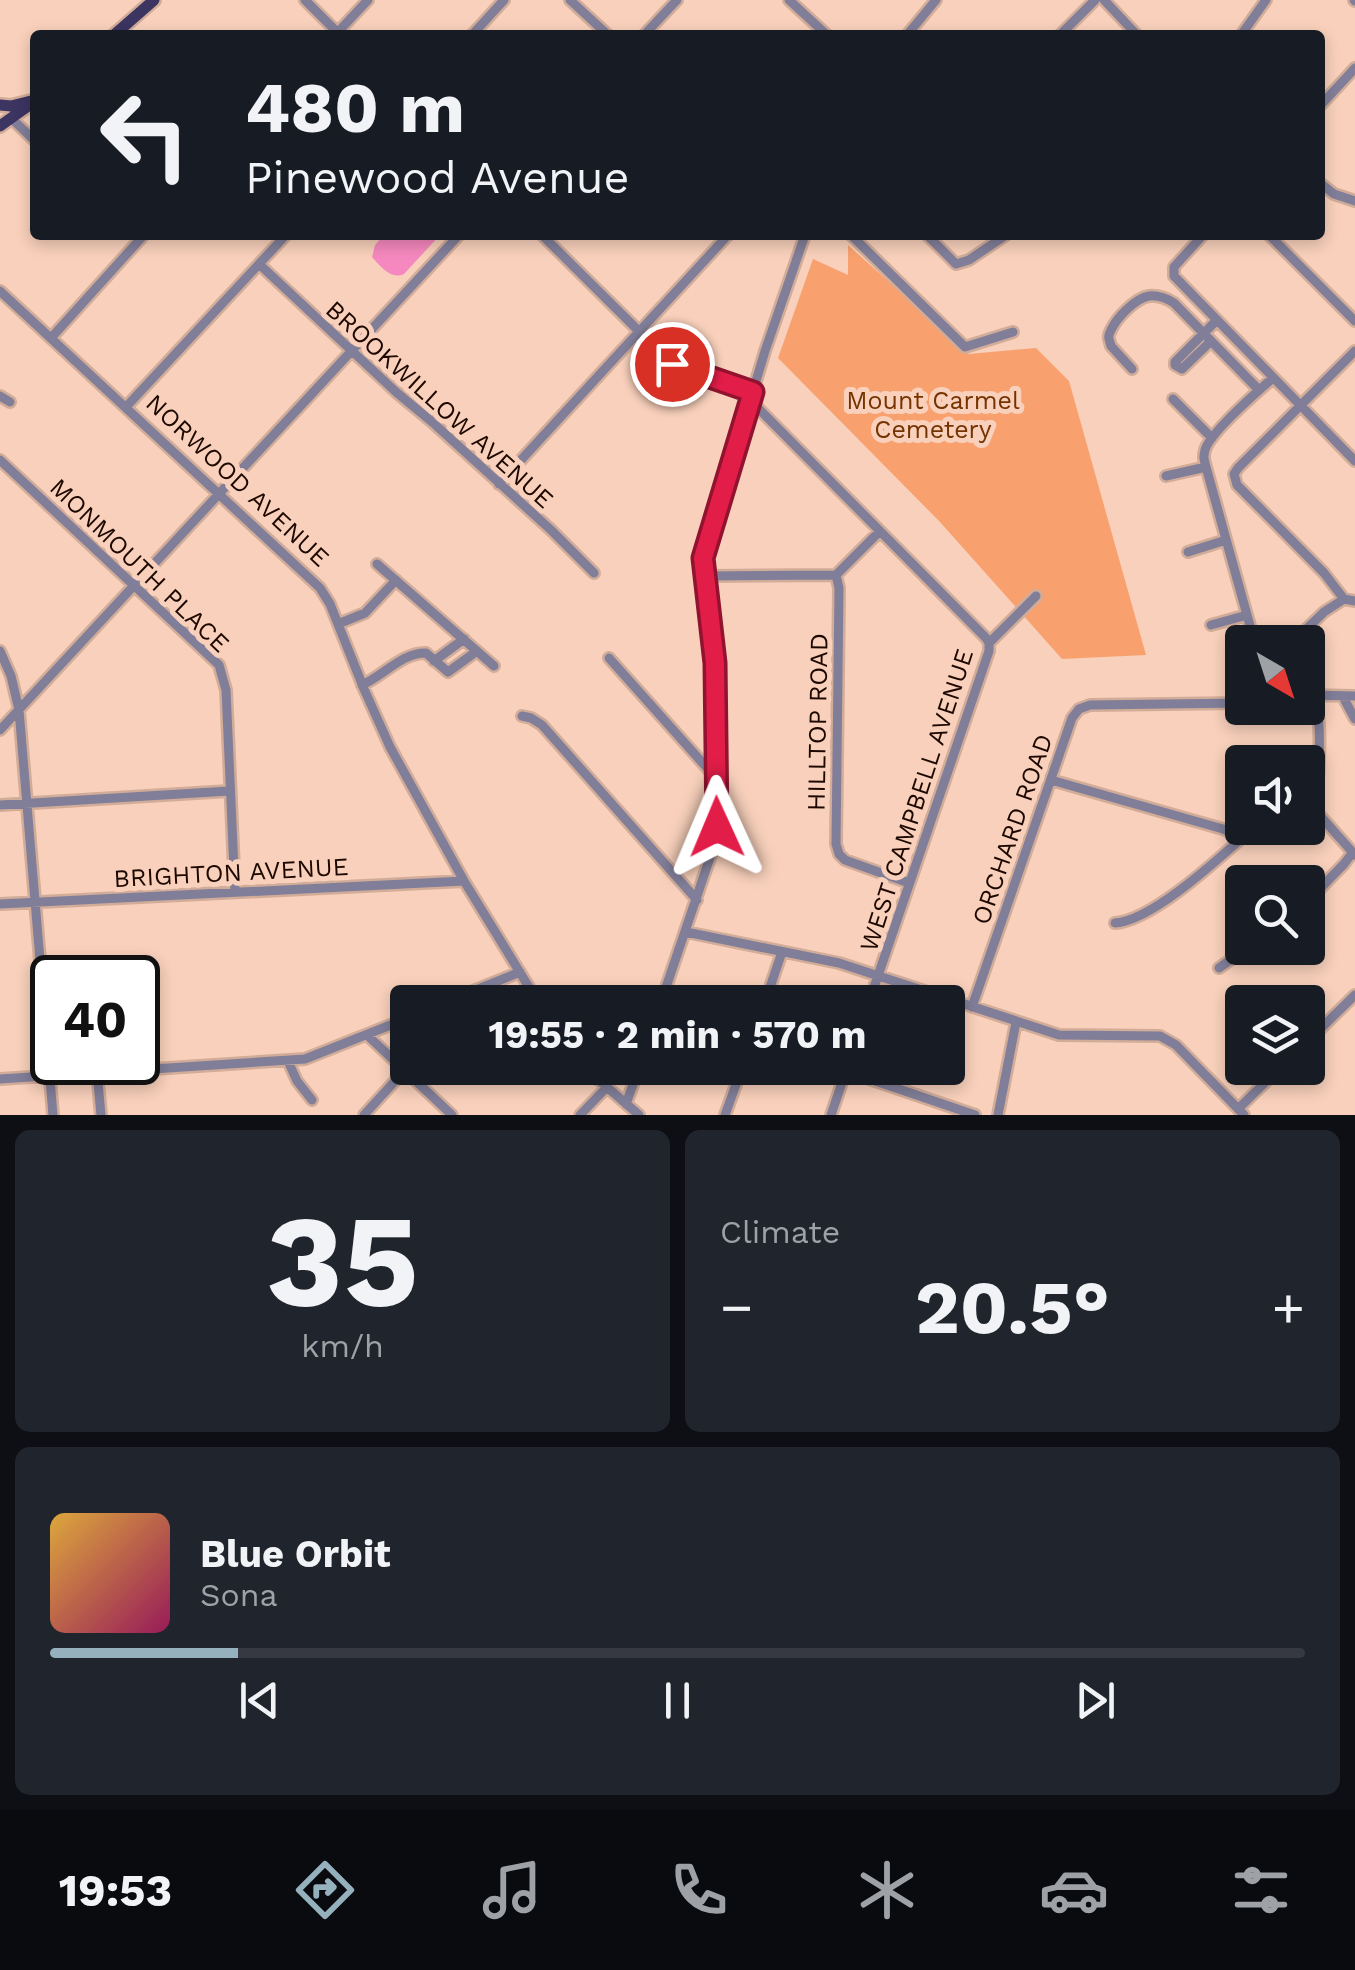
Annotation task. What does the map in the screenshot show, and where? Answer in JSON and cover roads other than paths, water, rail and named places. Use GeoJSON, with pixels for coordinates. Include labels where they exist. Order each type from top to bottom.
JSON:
{"type":"FeatureCollection","features":[{"type":"Feature","properties":{"kind":"main road"},"geometry":{"type":"LineString","coordinates":[[120,30],[154,0]]}},
{"type":"Feature","properties":{"kind":"main road"},"geometry":{"type":"LineString","coordinates":[[30,101],[0,107],[6,122],[30,104]]}},
{"type":"Feature","properties":{"kind":"street"},"geometry":{"type":"LineString","coordinates":[[306,0],[335,30]]}},
{"type":"Feature","properties":{"kind":"street"},"geometry":{"type":"LineString","coordinates":[[342,30],[368,0]]}},
{"type":"Feature","properties":{"kind":"street"},"geometry":{"type":"LineString","coordinates":[[477,30],[504,0]]}},
{"type":"Feature","properties":{"kind":"street"},"geometry":{"type":"LineString","coordinates":[[570,0],[603,30]]}},
{"type":"Feature","properties":{"kind":"street"},"geometry":{"type":"LineString","coordinates":[[649,30],[676,0]]}},
{"type":"Feature","properties":{"kind":"street"},"geometry":{"type":"LineString","coordinates":[[788,0],[821,30]]}},
{"type":"Feature","properties":{"kind":"street"},"geometry":{"type":"LineString","coordinates":[[910,30],[936,0]]}},
{"type":"Feature","properties":{"kind":"street"},"geometry":{"type":"LineString","coordinates":[[1065,30],[1095,0]]}},
{"type":"Feature","properties":{"kind":"street"},"geometry":{"type":"LineString","coordinates":[[1104,0],[1132,30]]}},
{"type":"Feature","properties":{"kind":"street"},"geometry":{"type":"LineString","coordinates":[[1245,30],[1266,0]]}},
{"type":"Feature","properties":{"kind":"street"},"geometry":{"type":"LineString","coordinates":[[1325,101],[1355,68]]}},
{"type":"Feature","properties":{"kind":"street"},"geometry":{"type":"LineString","coordinates":[[6,122],[30,138]]}},
{"type":"Feature","properties":{"kind":"street"},"geometry":{"type":"LineString","coordinates":[[1325,187],[1341,198],[1355,201]]}},
{"type":"Feature","properties":{"kind":"street"},"geometry":{"type":"LineString","coordinates":[[51,338],[139,240]]}},
{"type":"Feature","properties":{"kind":"street"},"geometry":{"type":"LineString","coordinates":[[126,407],[282,240]]}},
{"type":"Feature","properties":{"kind":"street"},"geometry":{"type":"LineString","coordinates":[[0,730],[454,240]]}},
{"type":"Feature","properties":{"kind":"street"},"geometry":{"type":"LineString","coordinates":[[547,240],[668,361],[752,396],[989,643]]}},
{"type":"Feature","properties":{"kind":"street"},"geometry":{"type":"LineString","coordinates":[[499,484],[723,240]]}},
{"type":"Feature","properties":{"kind":"street"},"geometry":{"type":"LineString","coordinates":[[667,985],[716,840],[715,663],[703,558],[803,240]]}},
{"type":"Feature","properties":{"kind":"street"},"geometry":{"type":"LineString","coordinates":[[857,240],[963,346],[1013,332]]}},
{"type":"Feature","properties":{"kind":"street"},"geometry":{"type":"LineString","coordinates":[[932,240],[950,260],[960,264],[998,240]]}},
{"type":"Feature","properties":{"kind":"street"},"geometry":{"type":"LineString","coordinates":[[1198,240],[1174,266],[1173,272],[1184,288],[1355,462]]}},
{"type":"Feature","properties":{"kind":"street"},"geometry":{"type":"LineString","coordinates":[[1274,240],[1355,321]]}},
{"type":"Feature","properties":{"kind":"street","name":"BROOKWILLOW AVENUE"},"geometry":{"type":"LineString","coordinates":[[260,264],[594,574]]}},
{"type":"Feature","properties":{"kind":"street","name":"NORWOOD AVENUE"},"geometry":{"type":"LineString","coordinates":[[0,291],[320,588],[390,747],[464,881],[528,985]]}},
{"type":"Feature","properties":{"kind":"street"},"geometry":{"type":"LineString","coordinates":[[1132,369],[1113,350],[1109,337],[1116,322],[1141,299],[1157,296],[1169,300],[1258,390]]}},
{"type":"Feature","properties":{"kind":"street"},"geometry":{"type":"LineString","coordinates":[[1207,337],[1216,321]]}},
{"type":"Feature","properties":{"kind":"street"},"geometry":{"type":"LineString","coordinates":[[1311,625],[1324,612],[1350,600],[1236,485],[1234,478],[1238,468],[1355,351]]}},
{"type":"Feature","properties":{"kind":"street"},"geometry":{"type":"LineString","coordinates":[[1250,625],[1204,454],[1212,438],[1273,378]]}},
{"type":"Feature","properties":{"kind":"street"},"geometry":{"type":"LineString","coordinates":[[1173,399],[1212,438]]}},
{"type":"Feature","properties":{"kind":"street","name":"MONMOUTH PLACE"},"geometry":{"type":"LineString","coordinates":[[0,460],[219,665],[226,690],[235,892]]}},
{"type":"Feature","properties":{"kind":"street"},"geometry":{"type":"LineString","coordinates":[[1166,476],[1206,466]]}},
{"type":"Feature","properties":{"kind":"street"},"geometry":{"type":"LineString","coordinates":[[706,576],[836,575],[880,531]]}},
{"type":"Feature","properties":{"kind":"street"},"geometry":{"type":"LineString","coordinates":[[1188,552],[1226,540]]}},
{"type":"Feature","properties":{"kind":"street"},"geometry":{"type":"LineString","coordinates":[[378,564],[494,666]]}},
{"type":"Feature","properties":{"kind":"street","name":"HILLTOP ROAD"},"geometry":{"type":"LineString","coordinates":[[836,575],[836,847],[846,860],[909,883]]}},
{"type":"Feature","properties":{"kind":"street"},"geometry":{"type":"LineString","coordinates":[[338,624],[365,612],[396,580]]}},
{"type":"Feature","properties":{"kind":"street","name":"WEST CAMPBELL AVENUE"},"geometry":{"type":"LineString","coordinates":[[875,985],[989,643],[1036,596]]}},
{"type":"Feature","properties":{"kind":"street"},"geometry":{"type":"LineString","coordinates":[[1211,625],[1247,614]]}},
{"type":"Feature","properties":{"kind":"street"},"geometry":{"type":"LineString","coordinates":[[434,660],[464,639]]}},
{"type":"Feature","properties":{"kind":"street"},"geometry":{"type":"LineString","coordinates":[[0,651],[19,710],[40,955]]}},
{"type":"Feature","properties":{"kind":"street"},"geometry":{"type":"LineString","coordinates":[[362,685],[413,654],[423,652],[448,672],[477,651]]}},
{"type":"Feature","properties":{"kind":"street"},"geometry":{"type":"LineString","coordinates":[[609,658],[716,778]]}},
{"type":"Feature","properties":{"kind":"street"},"geometry":{"type":"LineString","coordinates":[[1325,695],[1355,696]]}},
{"type":"Feature","properties":{"kind":"street"},"geometry":{"type":"LineString","coordinates":[[1343,697],[1355,719]]}},
{"type":"Feature","properties":{"kind":"street","name":"ORCHARD ROAD"},"geometry":{"type":"LineString","coordinates":[[972,1007],[1072,718],[1085,706],[1225,703]]}},
{"type":"Feature","properties":{"kind":"street"},"geometry":{"type":"LineString","coordinates":[[522,716],[542,726],[697,900]]}},
{"type":"Feature","properties":{"kind":"street"},"geometry":{"type":"LineString","coordinates":[[1050,780],[1225,830]]}},
{"type":"Feature","properties":{"kind":"street"},"geometry":{"type":"LineString","coordinates":[[0,804],[229,791]]}},
{"type":"Feature","properties":{"kind":"street"},"geometry":{"type":"LineString","coordinates":[[1325,824],[1354,853],[1325,884]]}},
{"type":"Feature","properties":{"kind":"street"},"geometry":{"type":"LineString","coordinates":[[1115,922],[1130,920],[1180,890],[1235,845]]}},
{"type":"Feature","properties":{"kind":"street","name":"BRIGHTON AVENUE"},"geometry":{"type":"LineString","coordinates":[[0,904],[464,881]]}},
{"type":"Feature","properties":{"kind":"street"},"geometry":{"type":"LineString","coordinates":[[686,932],[838,963],[1064,1036],[1147,1034],[1168,1039],[1241,1112],[1265,1085]]}},
{"type":"Feature","properties":{"kind":"street"},"geometry":{"type":"LineString","coordinates":[[771,985],[782,952]]}},
{"type":"Feature","properties":{"kind":"street"},"geometry":{"type":"LineString","coordinates":[[1219,968],[1225,964]]}},
{"type":"Feature","properties":{"kind":"street"},"geometry":{"type":"LineString","coordinates":[[488,985],[520,972]]}},
{"type":"Feature","properties":{"kind":"street"},"geometry":{"type":"LineString","coordinates":[[1325,1024],[1355,994]]}},
{"type":"Feature","properties":{"kind":"street"},"geometry":{"type":"LineString","coordinates":[[998,1115],[1016,1022]]}},
{"type":"Feature","properties":{"kind":"street"},"geometry":{"type":"LineString","coordinates":[[160,1069],[316,1057],[390,1026]]}},
{"type":"Feature","properties":{"kind":"street"},"geometry":{"type":"LineString","coordinates":[[367,1036],[390,1058]]}},
{"type":"Feature","properties":{"kind":"street"},"geometry":{"type":"LineString","coordinates":[[288,1062],[297,1082],[312,1100]]}},
{"type":"Feature","properties":{"kind":"street"},"geometry":{"type":"LineString","coordinates":[[0,1079],[30,1077]]}},
{"type":"Feature","properties":{"kind":"street"},"geometry":{"type":"LineString","coordinates":[[51,1085],[53,1115]]}},
{"type":"Feature","properties":{"kind":"street"},"geometry":{"type":"LineString","coordinates":[[98,1085],[101,1115]]}},
{"type":"Feature","properties":{"kind":"street"},"geometry":{"type":"LineString","coordinates":[[364,1115],[391,1085]]}},
{"type":"Feature","properties":{"kind":"street"},"geometry":{"type":"LineString","coordinates":[[419,1085],[452,1115]]}},
{"type":"Feature","properties":{"kind":"street"},"geometry":{"type":"LineString","coordinates":[[626,1104],[633,1085]]}},
{"type":"Feature","properties":{"kind":"street"},"geometry":{"type":"LineString","coordinates":[[726,1115],[736,1085]]}},
{"type":"Feature","properties":{"kind":"street"},"geometry":{"type":"LineString","coordinates":[[830,1115],[840,1085]]}},
{"type":"Feature","properties":{"kind":"street"},"geometry":{"type":"LineString","coordinates":[[891,1085],[975,1115]]}},
{"type":"Feature","properties":{"kind":"street"},"geometry":{"type":"LineString","coordinates":[[580,1115],[607,1086],[639,1115]]}},
{"type":"Feature","properties":{"kind":"park label","name":"Mount Carmel Cemetery"},"geometry":{"type":"Point","coordinates":[933,414]}}]}
